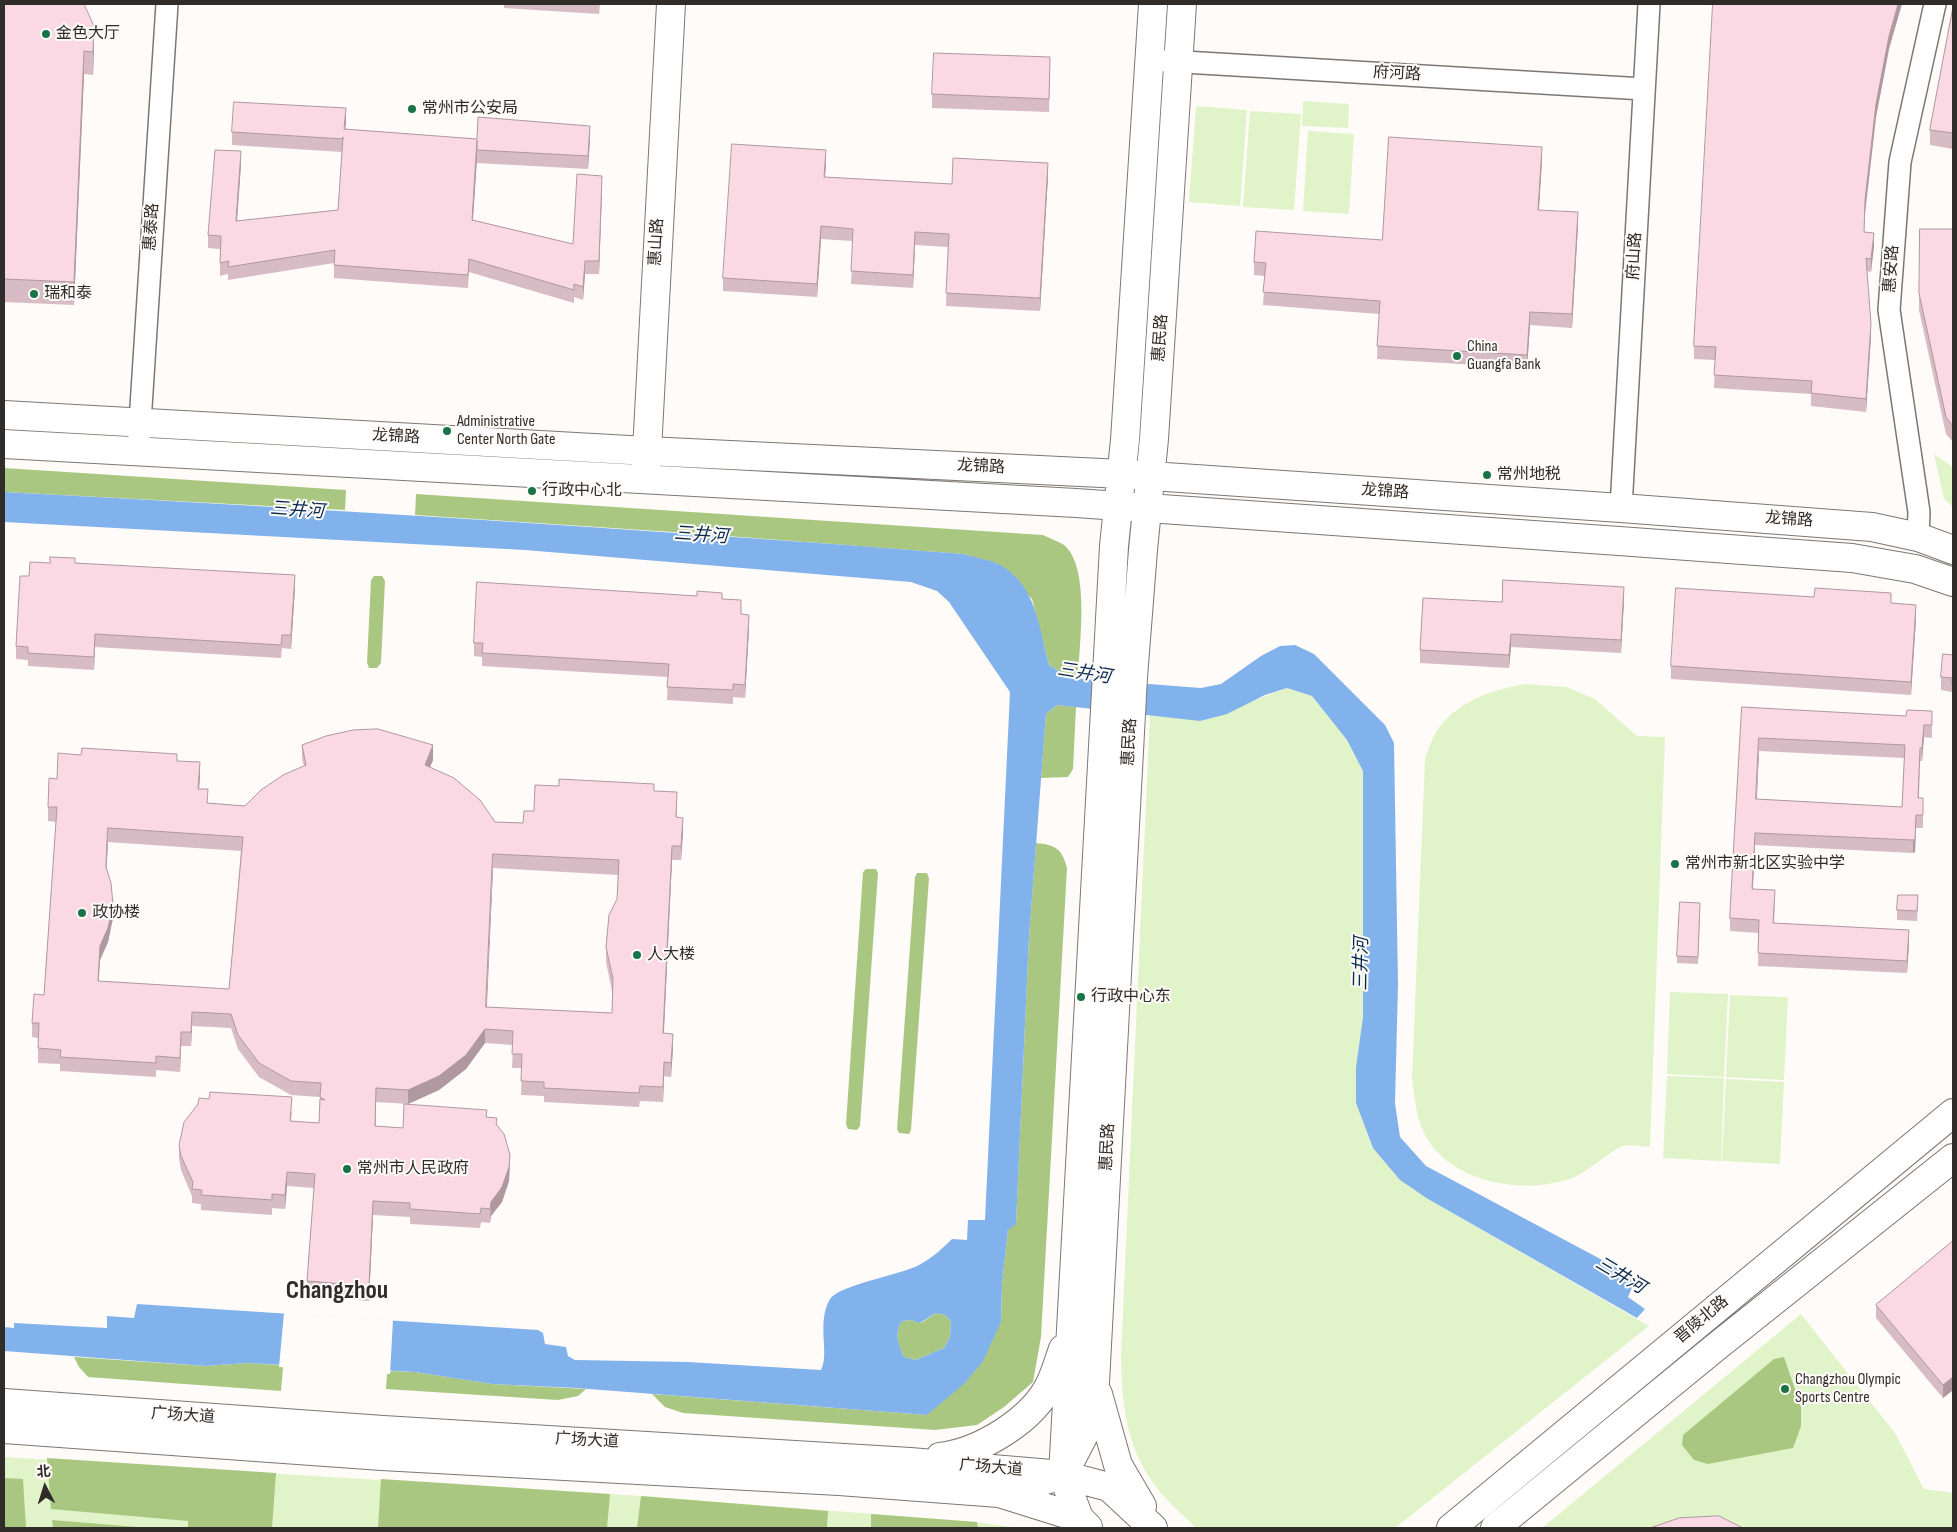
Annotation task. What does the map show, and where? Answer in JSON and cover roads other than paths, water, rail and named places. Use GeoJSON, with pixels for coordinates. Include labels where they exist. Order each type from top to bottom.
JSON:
{"type":"FeatureCollection","features":[{"type":"Feature","properties":{"kind":"street","name":"惠泰路"},"geometry":{"type":"LineString","coordinates":[[138,451],[167,4]]}},
{"type":"Feature","properties":{"kind":"street","name":"惠山路"},"geometry":{"type":"LineString","coordinates":[[645,481],[671,4]]}},
{"type":"Feature","properties":{"kind":"street","name":"惠民路"},"geometry":{"type":"LineString","coordinates":[[1084,1523],[1063,1475],[1106,674],[1122,474],[1153,4]]}},
{"type":"Feature","properties":{"kind":"street","name":"惠民路"},"geometry":{"type":"LineString","coordinates":[[1063,1475],[1088,1427],[1095,1382],[1133,677],[1150,476],[1182,4]]}},
{"type":"Feature","properties":{"kind":"street","name":"府山路"},"geometry":{"type":"LineString","coordinates":[[1621,508],[1649,4]]}},
{"type":"Feature","properties":{"kind":"street","name":"惠安路"},"geometry":{"type":"LineString","coordinates":[[1918,537],[1919,512],[1889,310],[1900,162],[1935,4]]}},
{"type":"Feature","properties":{"kind":"street","name":"府河路"},"geometry":{"type":"LineString","coordinates":[[1150,60],[1644,89]]}},
{"type":"Feature","properties":{"kind":"street","name":"龙锦路"},"geometry":{"type":"LineString","coordinates":[[4,415],[647,451],[1122,474],[1621,508],[1872,527],[1918,537],[1953,550]]}},
{"type":"Feature","properties":{"kind":"street","name":"龙锦路"},"geometry":{"type":"LineString","coordinates":[[4,444],[1147,508],[1852,558],[1915,569],[1953,582]]}},
{"type":"Feature","properties":{"kind":"street","name":"晋陵北路"},"geometry":{"type":"LineString","coordinates":[[1451,1528],[1953,1113]]}},
{"type":"Feature","properties":{"kind":"street","name":"晋陵北路"},"geometry":{"type":"LineString","coordinates":[[1495,1528],[1716,1347],[1953,1158]]}},
{"type":"Feature","properties":{"kind":"street"},"geometry":{"type":"LineString","coordinates":[[910,1462],[952,1456],[991,1441],[1027,1414],[1051,1383],[1072,1324]]}},
{"type":"Feature","properties":{"kind":"street"},"geometry":{"type":"LineString","coordinates":[[1095,1382],[1118,1465],[1155,1528]]}},
{"type":"Feature","properties":{"kind":"street","name":"广场大道"},"geometry":{"type":"LineString","coordinates":[[4,1403],[383,1430],[910,1462],[1063,1475],[1109,1488],[1155,1528]]}},
{"type":"Feature","properties":{"kind":"street","name":"广场大道"},"geometry":{"type":"LineString","coordinates":[[4,1429],[382,1456],[838,1481],[999,1493],[1084,1523]]}},
{"type":"Feature","properties":{"kind":"street"},"geometry":{"type":"LineString","coordinates":[[999,1493],[1063,1475]]}},
{"type":"Feature","properties":{"kind":"water","name":"三井河"},"geometry":{"type":"Polygon","coordinates":[[[4,492],[484,520],[963,554],[996,563],[1020,581],[1034,607],[1049,665],[1070,678],[1201,688],[1221,684],[1261,656],[1280,646],[1295,645],[1314,654],[1385,725],[1394,743],[1398,985],[1395,1103],[1400,1137],[1426,1166],[1636,1278],[1628,1297],[1645,1309],[1637,1318],[1428,1199],[1400,1180],[1373,1148],[1356,1103],[1356,1067],[1363,1017],[1363,771],[1347,740],[1312,696],[1287,688],[1265,695],[1227,714],[1200,721],[1057,705],[1046,714],[1029,937],[1016,1224],[1008,1230],[1002,1284],[1001,1322],[983,1361],[965,1383],[927,1415],[576,1388],[492,1384],[415,1372],[247,1363],[206,1366],[4,1351],[4,1327],[14,1328],[14,1323],[107,1328],[107,1316],[134,1318],[137,1304],[538,1330],[543,1333],[545,1344],[566,1347],[568,1356],[575,1360],[688,1362],[821,1370],[824,1355],[824,1318],[830,1299],[845,1289],[919,1265],[937,1253],[952,1239],[967,1240],[968,1220],[985,1220],[1010,692],[949,602],[937,591],[911,582],[525,550],[4,522],[4,492]],[[936,1313],[920,1323],[911,1320],[902,1321],[898,1330],[898,1339],[904,1357],[916,1360],[944,1348],[950,1337],[951,1321],[945,1315],[936,1313]]]}},
{"type":"Feature","properties":{"kind":"place","name":"金色大厅"},"geometry":{"type":"Point","coordinates":[46,34]}},
{"type":"Feature","properties":{"kind":"place","name":"常州市公安局"},"geometry":{"type":"Point","coordinates":[412,109]}},
{"type":"Feature","properties":{"kind":"place","name":"瑞和泰"},"geometry":{"type":"Point","coordinates":[34,294]}},
{"type":"Feature","properties":{"kind":"place","name":"China Guangfa Bank"},"geometry":{"type":"Point","coordinates":[1457,356]}},
{"type":"Feature","properties":{"kind":"place","name":"Administrative Center North Gate"},"geometry":{"type":"Point","coordinates":[447,431]}},
{"type":"Feature","properties":{"kind":"place","name":"常州地税"},"geometry":{"type":"Point","coordinates":[1487,475]}},
{"type":"Feature","properties":{"kind":"place","name":"行政中心北"},"geometry":{"type":"Point","coordinates":[532,491]}},
{"type":"Feature","properties":{"kind":"place","name":"常州市新北区实验中学"},"geometry":{"type":"Point","coordinates":[1675,864]}},
{"type":"Feature","properties":{"kind":"place","name":"政协楼"},"geometry":{"type":"Point","coordinates":[82,913]}},
{"type":"Feature","properties":{"kind":"place","name":"人大楼"},"geometry":{"type":"Point","coordinates":[637,955]}},
{"type":"Feature","properties":{"kind":"place","name":"行政中心东"},"geometry":{"type":"Point","coordinates":[1081,997]}},
{"type":"Feature","properties":{"kind":"place","name":"常州市人民政府"},"geometry":{"type":"Point","coordinates":[347,1169]}},
{"type":"Feature","properties":{"kind":"place","name":"Changzhou Olympic Sports Centre"},"geometry":{"type":"Point","coordinates":[1785,1389]}},
{"type":"Feature","properties":{"kind":"district","name":"Changzhou"},"geometry":{"type":"Point","coordinates":[337,1291]}}]}
